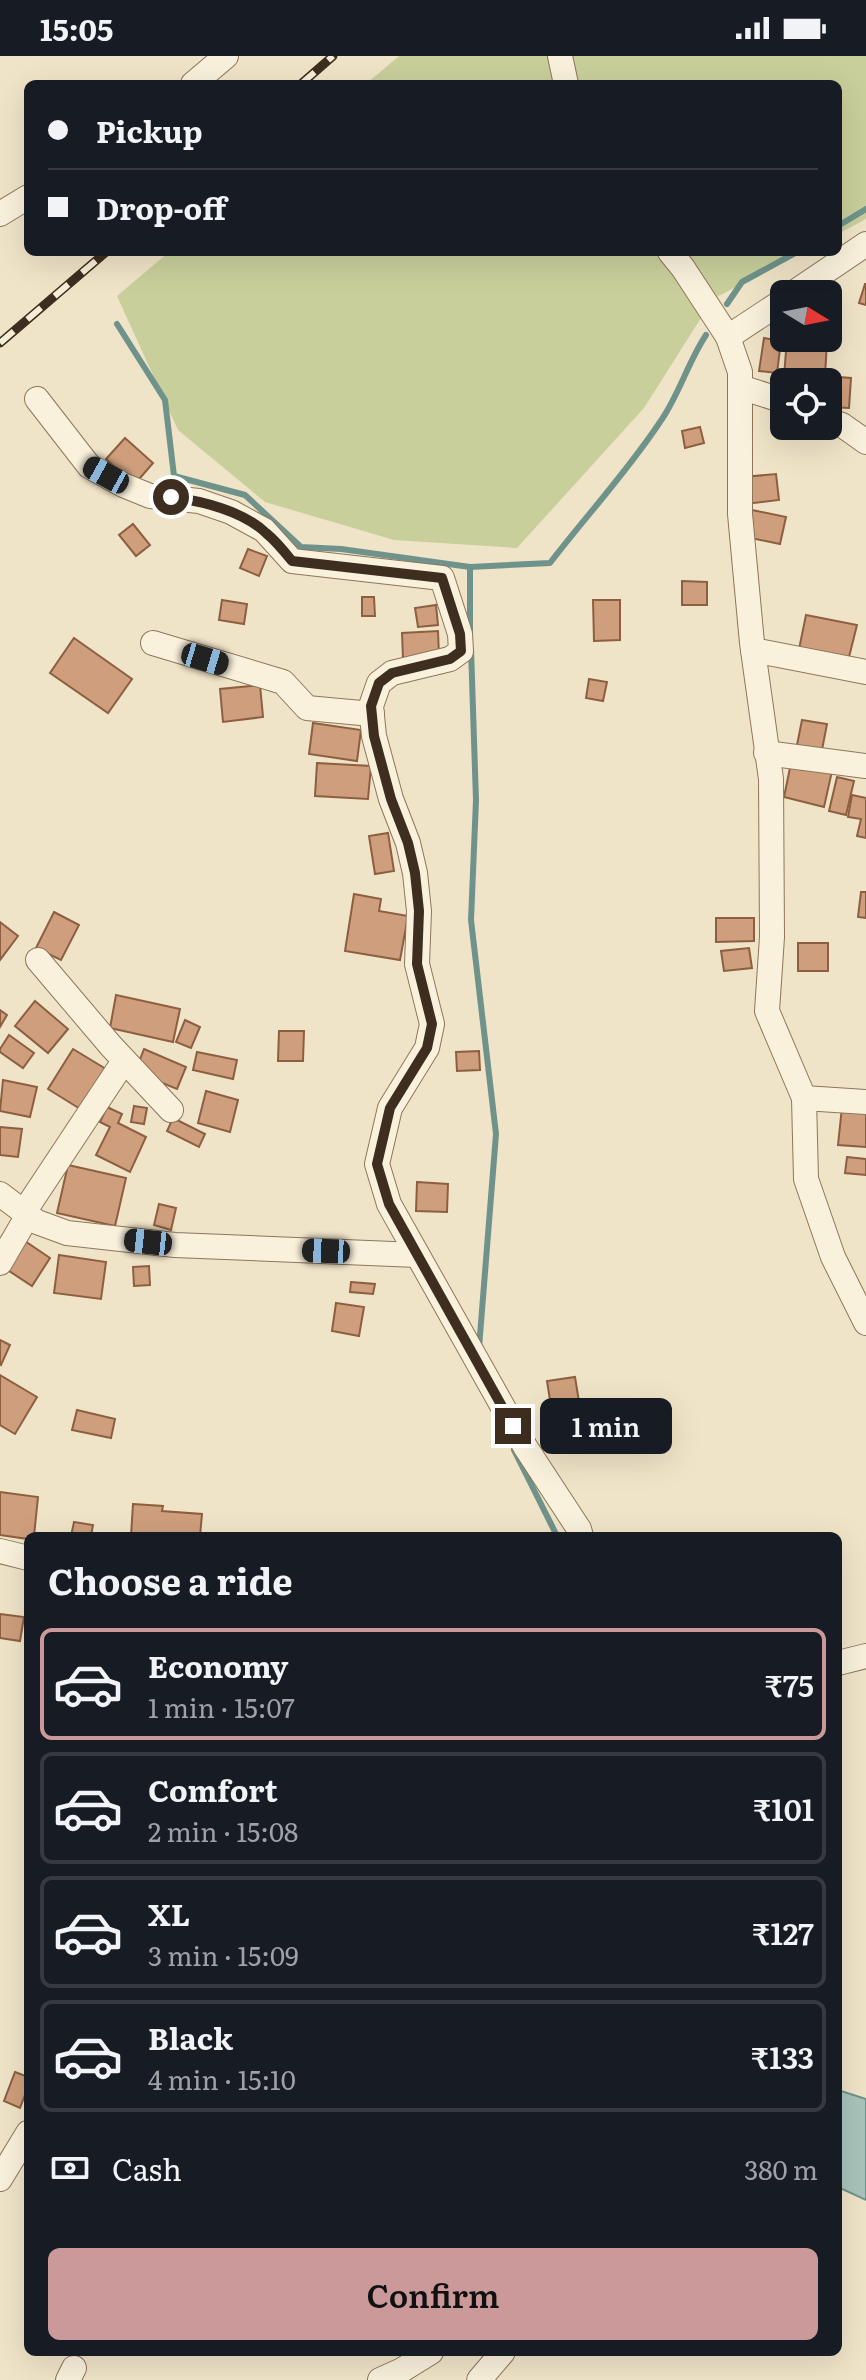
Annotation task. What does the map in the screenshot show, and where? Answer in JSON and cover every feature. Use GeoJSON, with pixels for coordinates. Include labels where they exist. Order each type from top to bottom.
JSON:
{"type":"FeatureCollection","features":[{"type":"Feature","properties":{"kind":"street"},"geometry":{"type":"LineString","coordinates":[[198,80],[226,56]]}},
{"type":"Feature","properties":{"kind":"street"},"geometry":{"type":"LineString","coordinates":[[560,56],[565,80]]}},
{"type":"Feature","properties":{"kind":"street"},"geometry":{"type":"LineString","coordinates":[[0,214],[24,199]]}},
{"type":"Feature","properties":{"kind":"street"},"geometry":{"type":"LineString","coordinates":[[813,280],[866,244]]}},
{"type":"Feature","properties":{"kind":"street"},"geometry":{"type":"LineString","coordinates":[[673,256],[728,337],[740,372],[740,514],[753,650],[771,779],[772,937],[767,1011],[804,1098],[806,1179],[833,1257],[866,1323]]}},
{"type":"Feature","properties":{"kind":"street"},"geometry":{"type":"LineString","coordinates":[[728,337],[770,309]]}},
{"type":"Feature","properties":{"kind":"street"},"geometry":{"type":"LineString","coordinates":[[740,387],[770,397]]}},
{"type":"Feature","properties":{"kind":"street"},"geometry":{"type":"LineString","coordinates":[[37,399],[89,466],[150,496],[199,501],[231,512],[264,530],[292,561],[442,578],[460,634],[461,651],[450,659],[392,673],[379,683],[371,706],[374,736],[415,873],[419,911],[417,964],[432,1024],[427,1048],[390,1108],[377,1164],[389,1204],[417,1255],[526,1448],[580,1532]]}},
{"type":"Feature","properties":{"kind":"street"},"geometry":{"type":"LineString","coordinates":[[842,425],[866,442]]}},
{"type":"Feature","properties":{"kind":"street"},"geometry":{"type":"LineString","coordinates":[[153,643],[283,682],[307,708],[372,714]]}},
{"type":"Feature","properties":{"kind":"street"},"geometry":{"type":"LineString","coordinates":[[753,650],[866,672]]}},
{"type":"Feature","properties":{"kind":"street"},"geometry":{"type":"LineString","coordinates":[[766,753],[866,766]]}},
{"type":"Feature","properties":{"kind":"street"},"geometry":{"type":"LineString","coordinates":[[38,960],[124,1061],[171,1110]]}},
{"type":"Feature","properties":{"kind":"street"},"geometry":{"type":"LineString","coordinates":[[0,1263],[26,1213],[124,1061]]}},
{"type":"Feature","properties":{"kind":"street"},"geometry":{"type":"LineString","coordinates":[[804,1098],[866,1102]]}},
{"type":"Feature","properties":{"kind":"street"},"geometry":{"type":"LineString","coordinates":[[0,1194],[37,1222],[67,1233],[175,1245],[417,1255]]}},
{"type":"Feature","properties":{"kind":"street"},"geometry":{"type":"LineString","coordinates":[[0,1551],[24,1557]]}},
{"type":"Feature","properties":{"kind":"street"},"geometry":{"type":"LineString","coordinates":[[842,1662],[866,1656]]}},
{"type":"Feature","properties":{"kind":"street"},"geometry":{"type":"LineString","coordinates":[[0,2179],[24,2140]]}},
{"type":"Feature","properties":{"kind":"street"},"geometry":{"type":"LineString","coordinates":[[380,2380],[425,2356]]}},
{"type":"Feature","properties":{"kind":"street"},"geometry":{"type":"LineString","coordinates":[[479,2380],[500,2356]]}},
{"type":"Feature","properties":{"kind":"green space"},"geometry":{"type":"Polygon","coordinates":[[[399,56],[866,56],[866,219],[842,232],[842,80],[371,80],[399,56]]]}},
{"type":"Feature","properties":{"kind":"green space"},"geometry":{"type":"Polygon","coordinates":[[[164,256],[795,256],[713,299],[644,408],[517,548],[394,540],[265,502],[178,430],[117,296],[164,256]]]}},
{"type":"Feature","properties":{"kind":"water"},"geometry":{"type":"Polygon","coordinates":[[[842,2091],[866,2099],[866,2200],[842,2189],[842,2091]]]}},
{"type":"Feature","properties":{"kind":"building"},"geometry":{"type":"Polygon","coordinates":[[[866,284],[866,305],[859,303],[866,284]]]}},
{"type":"Feature","properties":{"kind":"building"},"geometry":{"type":"Polygon","coordinates":[[[764,338],[770,339],[770,352],[780,352],[778,368],[770,368],[770,372],[759,371],[764,338]]]}},
{"type":"Feature","properties":{"kind":"building"},"geometry":{"type":"Polygon","coordinates":[[[786,352],[826,352],[825,368],[785,368],[786,352]]]}},
{"type":"Feature","properties":{"kind":"building"},"geometry":{"type":"Polygon","coordinates":[[[842,377],[851,378],[849,408],[842,408],[842,377]]]}},
{"type":"Feature","properties":{"kind":"building"},"geometry":{"type":"Polygon","coordinates":[[[700,427],[704,443],[685,448],[682,431],[700,427]]]}},
{"type":"Feature","properties":{"kind":"building"},"geometry":{"type":"Polygon","coordinates":[[[125,438],[153,463],[134,485],[106,459],[125,438]]]}},
{"type":"Feature","properties":{"kind":"building"},"geometry":{"type":"Polygon","coordinates":[[[776,474],[779,500],[746,504],[744,477],[776,474]]]}},
{"type":"Feature","properties":{"kind":"building"},"geometry":{"type":"Polygon","coordinates":[[[752,510],[786,517],[780,544],[746,537],[752,510]]]}},
{"type":"Feature","properties":{"kind":"building"},"geometry":{"type":"Polygon","coordinates":[[[133,524],[150,545],[136,556],[119,535],[133,524]]]}},
{"type":"Feature","properties":{"kind":"building"},"geometry":{"type":"Polygon","coordinates":[[[248,549],[267,556],[259,576],[240,568],[248,549]]]}},
{"type":"Feature","properties":{"kind":"building"},"geometry":{"type":"Polygon","coordinates":[[[682,581],[707,582],[707,605],[682,605],[682,581]]]}},
{"type":"Feature","properties":{"kind":"building"},"geometry":{"type":"Polygon","coordinates":[[[362,597],[374,597],[375,616],[362,616],[362,597]]]}},
{"type":"Feature","properties":{"kind":"building"},"geometry":{"type":"Polygon","coordinates":[[[222,600],[247,604],[244,624],[219,620],[222,600]]]}},
{"type":"Feature","properties":{"kind":"building"},"geometry":{"type":"Polygon","coordinates":[[[593,600],[620,600],[620,640],[594,641],[593,600]]]}},
{"type":"Feature","properties":{"kind":"building"},"geometry":{"type":"Polygon","coordinates":[[[436,605],[438,625],[418,627],[415,608],[436,605]]]}},
{"type":"Feature","properties":{"kind":"building"},"geometry":{"type":"Polygon","coordinates":[[[806,615],[857,625],[847,665],[798,654],[806,615]]]}},
{"type":"Feature","properties":{"kind":"building"},"geometry":{"type":"Polygon","coordinates":[[[438,631],[439,656],[403,659],[402,633],[438,631]]]}},
{"type":"Feature","properties":{"kind":"building"},"geometry":{"type":"Polygon","coordinates":[[[74,638],[132,679],[108,713],[50,673],[74,638]]]}},
{"type":"Feature","properties":{"kind":"building"},"geometry":{"type":"Polygon","coordinates":[[[589,679],[607,682],[603,701],[586,698],[589,679]]]}},
{"type":"Feature","properties":{"kind":"building"},"geometry":{"type":"Polygon","coordinates":[[[260,685],[263,717],[223,722],[220,689],[260,685]]]}},
{"type":"Feature","properties":{"kind":"building"},"geometry":{"type":"Polygon","coordinates":[[[802,720],[827,724],[821,755],[796,750],[802,720]]]}},
{"type":"Feature","properties":{"kind":"building"},"geometry":{"type":"Polygon","coordinates":[[[313,723],[361,730],[357,761],[309,754],[313,723]]]}},
{"type":"Feature","properties":{"kind":"building"},"geometry":{"type":"Polygon","coordinates":[[[317,763],[371,766],[368,799],[315,796],[317,763]]]}},
{"type":"Feature","properties":{"kind":"building"},"geometry":{"type":"Polygon","coordinates":[[[791,763],[832,771],[824,807],[784,797],[791,763]]]}},
{"type":"Feature","properties":{"kind":"building"},"geometry":{"type":"Polygon","coordinates":[[[837,777],[854,781],[846,815],[829,811],[837,777]]]}},
{"type":"Feature","properties":{"kind":"building"},"geometry":{"type":"Polygon","coordinates":[[[852,795],[866,798],[866,838],[857,836],[861,819],[848,817],[852,795]]]}},
{"type":"Feature","properties":{"kind":"building"},"geometry":{"type":"Polygon","coordinates":[[[388,833],[394,871],[375,874],[369,836],[388,833]]]}},
{"type":"Feature","properties":{"kind":"building"},"geometry":{"type":"Polygon","coordinates":[[[861,892],[866,892],[866,918],[858,917],[861,892]]]}},
{"type":"Feature","properties":{"kind":"building"},"geometry":{"type":"Polygon","coordinates":[[[354,894],[381,899],[379,911],[408,916],[400,960],[345,951],[354,894]]]}},
{"type":"Feature","properties":{"kind":"building"},"geometry":{"type":"Polygon","coordinates":[[[54,912],[79,925],[61,960],[36,948],[54,912]]]}},
{"type":"Feature","properties":{"kind":"building"},"geometry":{"type":"Polygon","coordinates":[[[716,918],[754,918],[754,941],[716,942],[716,918]]]}},
{"type":"Feature","properties":{"kind":"building"},"geometry":{"type":"Polygon","coordinates":[[[0,922],[18,936],[0,960],[0,922]]]}},
{"type":"Feature","properties":{"kind":"building"},"geometry":{"type":"Polygon","coordinates":[[[798,943],[828,943],[828,971],[798,971],[798,943]]]}},
{"type":"Feature","properties":{"kind":"building"},"geometry":{"type":"Polygon","coordinates":[[[749,948],[752,968],[724,971],[721,951],[749,948]]]}},
{"type":"Feature","properties":{"kind":"building"},"geometry":{"type":"Polygon","coordinates":[[[116,995],[180,1009],[173,1042],[110,1028],[116,995]]]}},
{"type":"Feature","properties":{"kind":"building"},"geometry":{"type":"Polygon","coordinates":[[[35,1001],[68,1029],[48,1053],[15,1026],[35,1001]]]}},
{"type":"Feature","properties":{"kind":"building"},"geometry":{"type":"Polygon","coordinates":[[[0,1010],[7,1015],[0,1027],[0,1010]]]}},
{"type":"Feature","properties":{"kind":"building"},"geometry":{"type":"Polygon","coordinates":[[[185,1020],[200,1027],[191,1048],[176,1042],[185,1020]]]}},
{"type":"Feature","properties":{"kind":"building"},"geometry":{"type":"Polygon","coordinates":[[[279,1031],[304,1031],[303,1061],[278,1061],[279,1031]]]}},
{"type":"Feature","properties":{"kind":"building"},"geometry":{"type":"Polygon","coordinates":[[[9,1035],[34,1053],[23,1068],[0,1052],[9,1035]]]}},
{"type":"Feature","properties":{"kind":"building"},"geometry":{"type":"Polygon","coordinates":[[[73,1049],[111,1072],[85,1112],[48,1089],[73,1049]]]}},
{"type":"Feature","properties":{"kind":"building"},"geometry":{"type":"Polygon","coordinates":[[[144,1049],[186,1067],[177,1089],[135,1072],[144,1049]]]}},
{"type":"Feature","properties":{"kind":"building"},"geometry":{"type":"Polygon","coordinates":[[[479,1051],[480,1070],[457,1071],[456,1052],[479,1051]]]}},
{"type":"Feature","properties":{"kind":"building"},"geometry":{"type":"Polygon","coordinates":[[[197,1052],[237,1060],[233,1079],[193,1070],[197,1052]]]}},
{"type":"Feature","properties":{"kind":"building"},"geometry":{"type":"Polygon","coordinates":[[[3,1080],[37,1087],[30,1117],[0,1111],[3,1080]]]}},
{"type":"Feature","properties":{"kind":"building"},"geometry":{"type":"Polygon","coordinates":[[[206,1091],[238,1100],[230,1132],[198,1123],[206,1091]]]}},
{"type":"Feature","properties":{"kind":"building"},"geometry":{"type":"Polygon","coordinates":[[[134,1106],[147,1108],[144,1124],[131,1122],[134,1106]]]}},
{"type":"Feature","properties":{"kind":"building"},"geometry":{"type":"Polygon","coordinates":[[[107,1107],[122,1114],[118,1123],[146,1137],[130,1172],[96,1155],[110,1127],[100,1122],[107,1107]]]}},
{"type":"Feature","properties":{"kind":"building"},"geometry":{"type":"Polygon","coordinates":[[[842,1107],[866,1109],[866,1147],[838,1145],[842,1107]]]}},
{"type":"Feature","properties":{"kind":"building"},"geometry":{"type":"Polygon","coordinates":[[[173,1118],[205,1134],[199,1147],[167,1131],[173,1118]]]}},
{"type":"Feature","properties":{"kind":"building"},"geometry":{"type":"Polygon","coordinates":[[[0,1127],[22,1129],[18,1157],[0,1155],[0,1127]]]}},
{"type":"Feature","properties":{"kind":"building"},"geometry":{"type":"Polygon","coordinates":[[[847,1157],[866,1159],[866,1175],[845,1173],[847,1157]]]}},
{"type":"Feature","properties":{"kind":"building"},"geometry":{"type":"Polygon","coordinates":[[[68,1165],[126,1178],[115,1226],[57,1213],[68,1165]]]}},
{"type":"Feature","properties":{"kind":"building"},"geometry":{"type":"Polygon","coordinates":[[[417,1182],[448,1184],[447,1212],[416,1211],[417,1182]]]}},
{"type":"Feature","properties":{"kind":"building"},"geometry":{"type":"Polygon","coordinates":[[[159,1204],[176,1208],[171,1230],[154,1225],[159,1204]]]}},
{"type":"Feature","properties":{"kind":"building"},"geometry":{"type":"Polygon","coordinates":[[[22,1239],[50,1258],[32,1286],[3,1267],[22,1239]]]}},
{"type":"Feature","properties":{"kind":"building"},"geometry":{"type":"Polygon","coordinates":[[[59,1255],[106,1262],[101,1299],[54,1293],[59,1255]]]}},
{"type":"Feature","properties":{"kind":"building"},"geometry":{"type":"Polygon","coordinates":[[[149,1266],[150,1285],[134,1286],[133,1267],[149,1266]]]}},
{"type":"Feature","properties":{"kind":"building"},"geometry":{"type":"Polygon","coordinates":[[[351,1282],[375,1284],[373,1294],[350,1292],[351,1282]]]}},
{"type":"Feature","properties":{"kind":"building"},"geometry":{"type":"Polygon","coordinates":[[[336,1303],[364,1307],[359,1336],[332,1331],[336,1303]]]}},
{"type":"Feature","properties":{"kind":"building"},"geometry":{"type":"Polygon","coordinates":[[[0,1340],[10,1345],[1,1365],[0,1364],[0,1340]]]}},
{"type":"Feature","properties":{"kind":"building"},"geometry":{"type":"Polygon","coordinates":[[[0,1375],[37,1397],[15,1434],[0,1425],[0,1375]]]}},
{"type":"Feature","properties":{"kind":"building"},"geometry":{"type":"Polygon","coordinates":[[[575,1377],[581,1414],[553,1419],[547,1381],[575,1377]]]}},
{"type":"Feature","properties":{"kind":"building"},"geometry":{"type":"Polygon","coordinates":[[[77,1410],[115,1419],[111,1438],[72,1430],[77,1410]]]}},
{"type":"Feature","properties":{"kind":"building"},"geometry":{"type":"Polygon","coordinates":[[[0,1492],[38,1497],[34,1532],[24,1532],[24,1538],[0,1535],[0,1492]]]}},
{"type":"Feature","properties":{"kind":"building"},"geometry":{"type":"Polygon","coordinates":[[[133,1504],[163,1506],[162,1511],[202,1514],[200,1532],[131,1532],[133,1504]]]}},
{"type":"Feature","properties":{"kind":"building"},"geometry":{"type":"Polygon","coordinates":[[[74,1522],[93,1525],[92,1532],[72,1532],[74,1522]]]}},
{"type":"Feature","properties":{"kind":"building"},"geometry":{"type":"Polygon","coordinates":[[[0,1614],[24,1617],[20,1641],[0,1638],[0,1614]]]}},
{"type":"Feature","properties":{"kind":"building"},"geometry":{"type":"Polygon","coordinates":[[[15,2072],[24,2075],[24,2098],[20,2108],[4,2101],[15,2072]]]}},
{"type":"Feature","properties":{"kind":"waterway"},"geometry":{"type":"LineString","coordinates":[[842,224],[866,209]]}},
{"type":"Feature","properties":{"kind":"waterway"},"geometry":{"type":"LineString","coordinates":[[727,304],[742,282],[790,256]]}},
{"type":"Feature","properties":{"kind":"waterway"},"geometry":{"type":"LineString","coordinates":[[117,324],[165,400],[174,476],[245,495],[301,547],[341,549],[470,567],[550,563],[660,422],[706,335]]}},
{"type":"Feature","properties":{"kind":"waterway"},"geometry":{"type":"LineString","coordinates":[[470,567],[470,634]]}},
{"type":"Feature","properties":{"kind":"waterway"},"geometry":{"type":"LineString","coordinates":[[471,649],[476,800],[471,920],[496,1134],[479,1348]]}},
{"type":"Feature","properties":{"kind":"waterway"},"geometry":{"type":"LineString","coordinates":[[514,1450],[555,1532]]}},
{"type":"Feature","properties":{"kind":"railway"},"geometry":{"type":"LineString","coordinates":[[306,80],[333,56]]}},
{"type":"Feature","properties":{"kind":"railway"},"geometry":{"type":"LineString","coordinates":[[0,343],[101,256]]}},
{"type":"Feature","properties":{"kind":"route"},"geometry":{"type":"LineString","coordinates":[[171,497],[199,501],[231,512],[264,530],[292,561],[442,578],[460,634],[461,651],[450,659],[392,673],[379,683],[371,706],[374,736],[415,873],[419,911],[417,964],[432,1024],[427,1048],[390,1108],[377,1164],[389,1204],[513,1426]]}}]}
